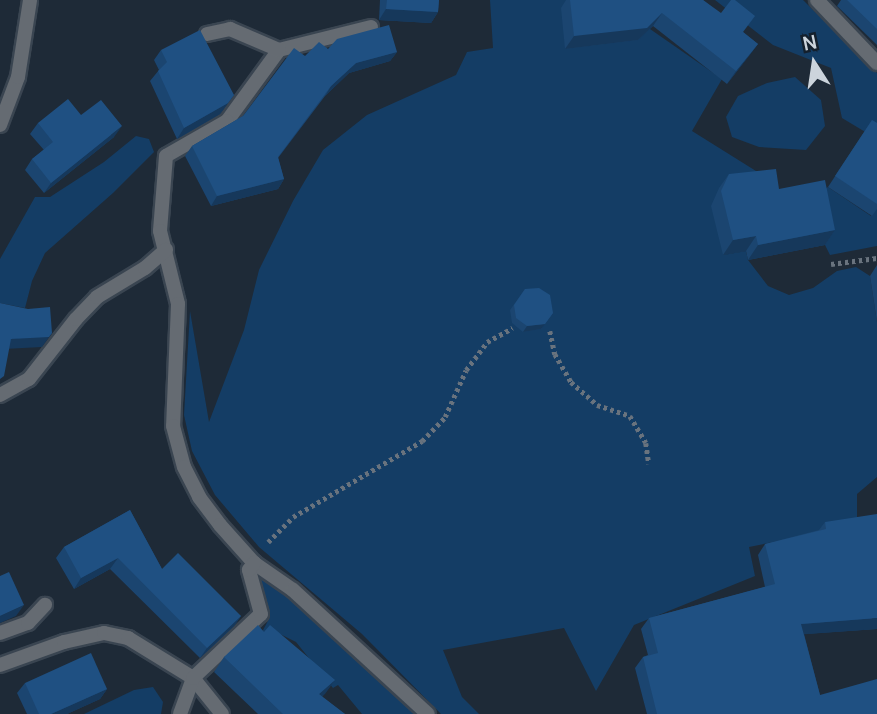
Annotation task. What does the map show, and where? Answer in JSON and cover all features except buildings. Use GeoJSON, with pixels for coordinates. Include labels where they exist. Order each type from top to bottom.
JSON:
{"type":"FeatureCollection","features":[{"type":"Feature","properties":{"kind":"street"},"geometry":{"type":"LineString","coordinates":[[0,125],[18,78],[30,0]]}},
{"type":"Feature","properties":{"kind":"street"},"geometry":{"type":"LineString","coordinates":[[817,0],[877,62]]}},
{"type":"Feature","properties":{"kind":"street"},"geometry":{"type":"LineString","coordinates":[[207,34],[230,29],[279,50],[371,27]]}},
{"type":"Feature","properties":{"kind":"street"},"geometry":{"type":"LineString","coordinates":[[279,50],[227,121],[166,156],[160,231],[178,304],[173,426],[184,467],[199,497],[254,563],[293,590],[428,714]]}},
{"type":"Feature","properties":{"kind":"street"},"geometry":{"type":"LineString","coordinates":[[0,395],[29,379],[76,319],[97,297],[145,268],[166,250]]}},
{"type":"Feature","properties":{"kind":"street"},"geometry":{"type":"LineString","coordinates":[[180,714],[193,678],[261,614],[249,570],[254,563]]}},
{"type":"Feature","properties":{"kind":"street"},"geometry":{"type":"LineString","coordinates":[[0,633],[28,623],[45,605]]}},
{"type":"Feature","properties":{"kind":"street"},"geometry":{"type":"LineString","coordinates":[[0,665],[64,642],[104,633],[128,638],[193,678],[222,714]]}},
{"type":"Feature","properties":{"kind":"path"},"geometry":{"type":"LineString","coordinates":[[831,264],[877,258]]}},
{"type":"Feature","properties":{"kind":"path"},"geometry":{"type":"LineString","coordinates":[[254,563],[268,541],[293,517],[422,441],[445,417],[466,370],[487,342],[512,328]]}},
{"type":"Feature","properties":{"kind":"path"},"geometry":{"type":"LineString","coordinates":[[550,331],[555,354],[571,382],[597,405],[630,416],[646,443],[649,464]]}},
{"type":"Feature","properties":{"kind":"shaded area"},"geometry":{"type":"Polygon","coordinates":[[[490,0],[572,0],[650,29],[722,79],[692,131],[769,179],[723,255],[746,251],[748,260],[768,286],[789,295],[813,288],[837,271],[856,267],[870,276],[877,322],[877,477],[857,494],[857,525],[749,547],[755,576],[634,625],[596,691],[564,628],[443,650],[462,697],[479,714],[441,714],[362,634],[259,547],[215,495],[192,451],[184,415],[190,311],[209,422],[244,330],[259,270],[293,201],[323,150],[367,115],[456,75],[467,52],[493,48],[490,0]]]}},
{"type":"Feature","properties":{"kind":"shaded area"},"geometry":{"type":"Polygon","coordinates":[[[715,0],[803,0],[877,73],[877,139],[842,118],[831,68],[773,45],[715,0]]]}},
{"type":"Feature","properties":{"kind":"shaded area"},"geometry":{"type":"Polygon","coordinates":[[[795,77],[821,100],[825,126],[806,150],[759,147],[732,137],[726,117],[738,96],[767,83],[795,77]]]}},
{"type":"Feature","properties":{"kind":"shaded area"},"geometry":{"type":"Polygon","coordinates":[[[136,136],[149,139],[154,152],[113,193],[45,253],[32,281],[25,308],[0,303],[0,259],[35,197],[50,197],[104,162],[136,136]]]}},
{"type":"Feature","properties":{"kind":"shaded area"},"geometry":{"type":"Polygon","coordinates":[[[828,187],[871,216],[877,208],[877,246],[830,255],[825,245],[815,195],[828,187]]]}},
{"type":"Feature","properties":{"kind":"shaded area"},"geometry":{"type":"Polygon","coordinates":[[[258,576],[310,613],[415,714],[362,714],[338,685],[333,688],[296,642],[276,632],[262,632],[270,617],[258,576]]]}},
{"type":"Feature","properties":{"kind":"shaded area"},"geometry":{"type":"Polygon","coordinates":[[[153,687],[163,702],[161,714],[84,714],[134,690],[153,687]]]}}]}
